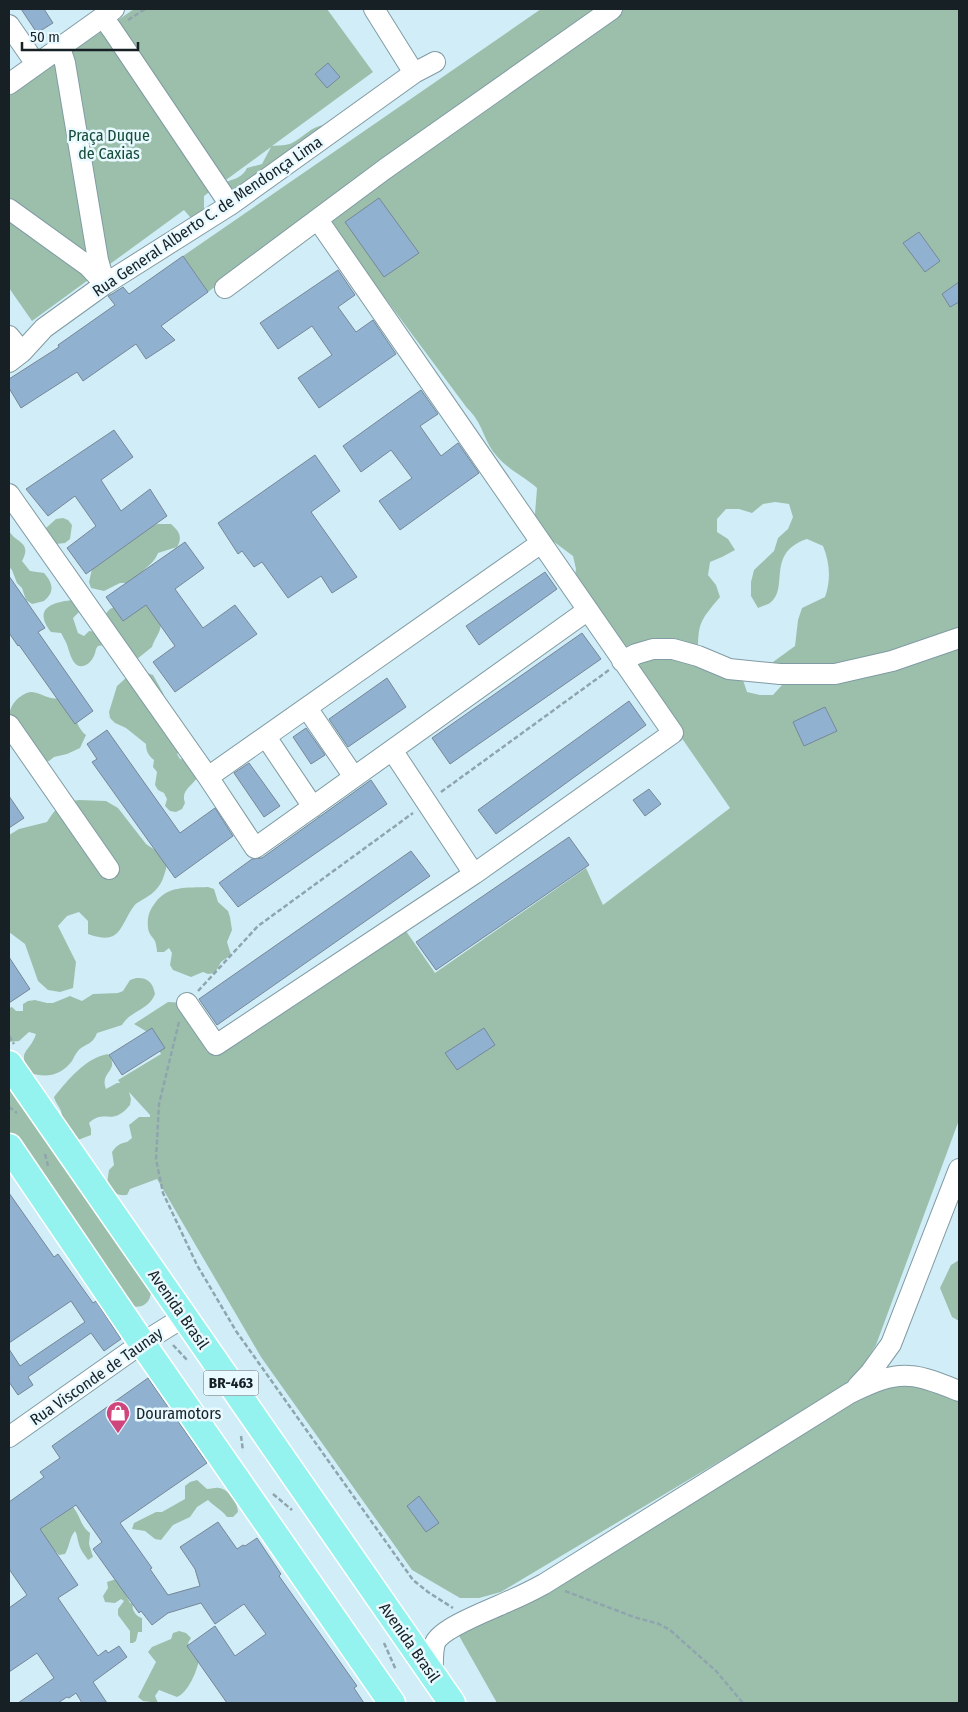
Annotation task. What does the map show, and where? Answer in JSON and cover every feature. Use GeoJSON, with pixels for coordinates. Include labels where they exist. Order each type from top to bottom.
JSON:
{"type":"FeatureCollection","features":[{"type":"Feature","properties":{"kind":"main road","name":"Avenida Brasil"},"geometry":{"type":"LineString","coordinates":[[9,1064],[184,1317],[393,1636],[433,1674],[452,1703]]}},
{"type":"Feature","properties":{"kind":"main road","name":"BR-463"},"geometry":{"type":"LineString","coordinates":[[9,1147],[152,1337],[392,1703]]}},
{"type":"Feature","properties":{"kind":"street"},"geometry":{"type":"LineString","coordinates":[[374,9],[414,73]]}},
{"type":"Feature","properties":{"kind":"street"},"geometry":{"type":"LineString","coordinates":[[225,288],[386,169],[612,9]]}},
{"type":"Feature","properties":{"kind":"street"},"geometry":{"type":"LineString","coordinates":[[9,84],[108,13],[113,31],[230,205]]}},
{"type":"Feature","properties":{"kind":"street"},"geometry":{"type":"LineString","coordinates":[[9,25],[36,64]]}},
{"type":"Feature","properties":{"kind":"street"},"geometry":{"type":"LineString","coordinates":[[60,48],[65,63],[98,260],[105,284]]}},
{"type":"Feature","properties":{"kind":"street","name":"Rua General Alberto C. de Mendonça Lima"},"geometry":{"type":"LineString","coordinates":[[15,357],[44,328],[105,284],[230,205],[414,73],[435,62]]}},
{"type":"Feature","properties":{"kind":"street"},"geometry":{"type":"LineString","coordinates":[[9,209],[88,266],[105,284]]}},
{"type":"Feature","properties":{"kind":"street"},"geometry":{"type":"LineString","coordinates":[[187,1003],[216,1045],[474,874],[673,733],[318,220]]}},
{"type":"Feature","properties":{"kind":"street"},"geometry":{"type":"LineString","coordinates":[[9,336],[15,357]]}},
{"type":"Feature","properties":{"kind":"street"},"geometry":{"type":"LineString","coordinates":[[9,494],[208,776],[255,848],[588,610]]}},
{"type":"Feature","properties":{"kind":"street"},"geometry":{"type":"LineString","coordinates":[[208,776],[541,544]]}},
{"type":"Feature","properties":{"kind":"street"},"geometry":{"type":"LineString","coordinates":[[622,660],[653,649],[673,649],[698,656],[729,669],[780,674],[835,674],[892,661],[959,638]]}},
{"type":"Feature","properties":{"kind":"street"},"geometry":{"type":"LineString","coordinates":[[307,708],[354,777]]}},
{"type":"Feature","properties":{"kind":"street"},"geometry":{"type":"LineString","coordinates":[[9,726],[109,869]]}},
{"type":"Feature","properties":{"kind":"street"},"geometry":{"type":"LineString","coordinates":[[266,737],[313,807]]}},
{"type":"Feature","properties":{"kind":"street"},"geometry":{"type":"LineString","coordinates":[[392,750],[474,874]]}},
{"type":"Feature","properties":{"kind":"street"},"geometry":{"type":"LineString","coordinates":[[850,1393],[870,1374],[891,1344],[959,1169]]}},
{"type":"Feature","properties":{"kind":"street","name":"Rua Visconde de Taunay"},"geometry":{"type":"LineString","coordinates":[[9,1437],[152,1337],[184,1317]]}},
{"type":"Feature","properties":{"kind":"street"},"geometry":{"type":"LineString","coordinates":[[891,1344],[910,1376]]}},
{"type":"Feature","properties":{"kind":"street"},"geometry":{"type":"LineString","coordinates":[[433,1674],[435,1643],[470,1618],[509,1602],[544,1584],[850,1393],[874,1382],[910,1376],[959,1390]]}},
{"type":"Feature","properties":{"kind":"street"},"geometry":{"type":"LineString","coordinates":[[393,1636],[438,1640]]}},
{"type":"Feature","properties":{"kind":"path"},"geometry":{"type":"LineString","coordinates":[[470,1618],[428,1592],[413,1580],[236,1331],[198,1265],[163,1193],[156,1159],[159,1104],[182,1011],[187,1003],[258,926],[622,660]]}},
{"type":"Feature","properties":{"kind":"path"},"geometry":{"type":"LineString","coordinates":[[9,1107],[21,1117]]}},
{"type":"Feature","properties":{"kind":"path"},"geometry":{"type":"LineString","coordinates":[[43,1150],[49,1172]]}},
{"type":"Feature","properties":{"kind":"path"},"geometry":{"type":"LineString","coordinates":[[152,1337],[193,1367]]}},
{"type":"Feature","properties":{"kind":"path"},"geometry":{"type":"LineString","coordinates":[[240,1432],[244,1454]]}},
{"type":"Feature","properties":{"kind":"path"},"geometry":{"type":"LineString","coordinates":[[270,1491],[294,1512]]}},
{"type":"Feature","properties":{"kind":"path"},"geometry":{"type":"LineString","coordinates":[[544,1584],[634,1617],[659,1624],[670,1630],[716,1670],[743,1703]]}},
{"type":"Feature","properties":{"kind":"path"},"geometry":{"type":"LineString","coordinates":[[393,1636],[397,1674]]}},
{"type":"Feature","properties":{"kind":"green space","name":"Praça Duque de Caxias"},"geometry":{"type":"Polygon","coordinates":[[[134,9],[327,9],[373,72],[272,146],[290,144],[312,130],[325,125],[235,201],[225,182],[241,176],[247,168],[262,164],[271,147],[204,196],[204,210],[196,218],[190,217],[184,210],[32,321],[9,288],[9,96],[51,67],[48,56],[70,48],[73,51],[134,9]]]}},
{"type":"Feature","properties":{"kind":"green space"},"geometry":{"type":"Polygon","coordinates":[[[541,9],[959,9],[959,1120],[876,1345],[852,1382],[501,1592],[479,1598],[460,1598],[412,1570],[261,1357],[157,1179],[130,1189],[127,1195],[117,1194],[109,1186],[107,1183],[109,1170],[114,1165],[112,1152],[118,1145],[132,1138],[129,1125],[139,1117],[150,1117],[150,1115],[129,1092],[130,1105],[124,1111],[116,1116],[94,1119],[89,1123],[91,1135],[78,1140],[68,1134],[64,1128],[61,1111],[54,1097],[84,1065],[100,1056],[108,1054],[112,1064],[105,1078],[106,1089],[120,1083],[118,1080],[161,1054],[149,1033],[134,1024],[168,1002],[187,1003],[215,1050],[399,921],[435,973],[586,868],[603,905],[730,808],[574,582],[576,569],[573,556],[534,527],[537,488],[495,454],[476,419],[324,216],[314,212],[208,292],[183,256],[541,9]],[[775,502],[763,504],[752,513],[739,509],[726,509],[717,519],[717,532],[728,539],[735,550],[710,562],[708,575],[716,585],[720,597],[704,618],[699,629],[698,656],[743,680],[747,692],[760,695],[773,695],[782,685],[780,674],[773,662],[795,646],[798,620],[802,608],[825,597],[829,578],[827,559],[823,546],[807,539],[794,545],[786,553],[782,561],[776,597],[770,603],[758,608],[751,596],[751,582],[754,570],[774,551],[778,538],[788,529],[793,517],[789,504],[775,502]]]}},
{"type":"Feature","properties":{"kind":"green space"},"geometry":{"type":"Polygon","coordinates":[[[63,518],[72,525],[70,539],[65,543],[56,544],[46,531],[46,528],[56,519],[63,518]]]}},
{"type":"Feature","properties":{"kind":"green space"},"geometry":{"type":"Polygon","coordinates":[[[157,524],[171,524],[176,529],[180,537],[177,547],[158,553],[139,578],[127,583],[120,583],[104,591],[91,588],[89,582],[92,569],[157,524]]]}},
{"type":"Feature","properties":{"kind":"green space"},"geometry":{"type":"Polygon","coordinates":[[[9,530],[24,546],[25,554],[22,561],[30,571],[44,573],[51,584],[50,594],[44,601],[32,604],[26,600],[22,588],[17,583],[9,567],[9,530]]]}},
{"type":"Feature","properties":{"kind":"green space"},"geometry":{"type":"Polygon","coordinates":[[[73,600],[80,611],[73,618],[78,633],[84,636],[89,631],[96,632],[110,609],[121,606],[144,605],[154,612],[161,625],[152,647],[137,659],[105,645],[98,646],[94,657],[89,663],[84,666],[77,665],[72,659],[61,633],[51,632],[44,617],[44,612],[52,605],[58,602],[73,600]]]}},
{"type":"Feature","properties":{"kind":"green space"},"geometry":{"type":"Polygon","coordinates":[[[147,673],[153,675],[163,693],[182,749],[177,754],[180,759],[187,760],[198,776],[184,795],[185,803],[182,809],[176,812],[170,811],[165,806],[167,799],[164,793],[158,790],[155,785],[157,772],[153,767],[154,760],[146,749],[146,744],[110,718],[109,712],[117,686],[127,677],[147,673]]]}},
{"type":"Feature","properties":{"kind":"green space"},"geometry":{"type":"Polygon","coordinates":[[[30,692],[56,699],[60,698],[69,705],[79,726],[86,735],[80,748],[54,757],[49,761],[42,761],[9,715],[16,700],[30,692]]]}},
{"type":"Feature","properties":{"kind":"green space"},"geometry":{"type":"Polygon","coordinates":[[[79,800],[106,801],[118,808],[146,844],[158,852],[167,864],[163,879],[158,887],[135,905],[122,927],[113,936],[107,938],[88,934],[88,921],[79,912],[67,916],[58,926],[76,962],[73,988],[60,992],[48,990],[38,981],[25,944],[9,932],[9,835],[19,829],[47,822],[60,806],[67,802],[79,800]]]}},
{"type":"Feature","properties":{"kind":"green space"},"geometry":{"type":"Polygon","coordinates":[[[208,887],[214,889],[218,902],[228,911],[232,930],[227,942],[231,955],[221,962],[215,973],[208,974],[203,972],[191,977],[173,970],[170,965],[172,953],[169,948],[164,952],[157,952],[155,941],[148,930],[148,917],[160,897],[172,890],[208,887]]]}},
{"type":"Feature","properties":{"kind":"green space"},"geometry":{"type":"Polygon","coordinates":[[[136,978],[149,981],[153,987],[155,994],[148,1004],[130,1016],[122,1025],[97,1033],[91,1042],[76,1053],[68,1066],[58,1073],[42,1075],[30,1073],[24,1056],[36,1034],[29,1032],[19,1041],[9,1042],[9,1008],[12,1007],[16,1011],[23,1011],[23,1004],[28,1001],[35,1000],[53,1003],[70,996],[82,1001],[93,994],[118,993],[123,991],[130,980],[136,978]]]}},
{"type":"Feature","properties":{"kind":"green space"},"geometry":{"type":"Polygon","coordinates":[[[9,1085],[151,1290],[147,1303],[135,1307],[126,1304],[9,1134],[9,1085]]]}},
{"type":"Feature","properties":{"kind":"green space"},"geometry":{"type":"Polygon","coordinates":[[[959,1260],[959,1321],[952,1317],[940,1288],[951,1265],[959,1260]]]}},
{"type":"Feature","properties":{"kind":"green space"},"geometry":{"type":"Polygon","coordinates":[[[884,1382],[917,1382],[959,1401],[959,1703],[497,1703],[458,1634],[884,1382]]]}},
{"type":"Feature","properties":{"kind":"green space"},"geometry":{"type":"Polygon","coordinates":[[[197,1480],[207,1489],[218,1488],[226,1491],[235,1501],[238,1512],[233,1517],[227,1517],[208,1500],[197,1507],[190,1517],[173,1525],[161,1540],[155,1539],[145,1531],[132,1529],[134,1523],[156,1512],[162,1512],[185,1499],[185,1486],[197,1480]]]}},
{"type":"Feature","properties":{"kind":"green space"},"geometry":{"type":"Polygon","coordinates":[[[73,1507],[90,1533],[89,1544],[93,1557],[88,1560],[80,1548],[75,1531],[65,1554],[59,1555],[39,1533],[40,1527],[56,1519],[57,1512],[73,1507]]]}},
{"type":"Feature","properties":{"kind":"green space"},"geometry":{"type":"Polygon","coordinates":[[[116,1579],[130,1603],[133,1604],[135,1613],[142,1618],[142,1632],[138,1632],[136,1641],[133,1643],[130,1643],[130,1631],[118,1615],[118,1609],[124,1601],[121,1599],[115,1603],[105,1602],[103,1596],[108,1588],[107,1582],[116,1579]]]}},
{"type":"Feature","properties":{"kind":"green space"},"geometry":{"type":"Polygon","coordinates":[[[179,1631],[186,1633],[191,1638],[188,1643],[199,1660],[191,1681],[185,1691],[177,1697],[159,1690],[155,1696],[158,1703],[143,1701],[138,1697],[156,1662],[148,1652],[152,1647],[171,1639],[173,1633],[179,1631]]]}},
{"type":"Feature","properties":{"kind":"building"},"geometry":{"type":"Polygon","coordinates":[[[21,9],[44,9],[53,23],[37,33],[21,9]]]}},
{"type":"Feature","properties":{"kind":"building"},"geometry":{"type":"Polygon","coordinates":[[[328,63],[340,77],[327,88],[315,74],[328,63]]]}},
{"type":"Feature","properties":{"kind":"building"},"geometry":{"type":"Polygon","coordinates":[[[379,198],[419,253],[384,277],[345,222],[379,198]]]}},
{"type":"Feature","properties":{"kind":"building"},"geometry":{"type":"Polygon","coordinates":[[[919,232],[940,261],[925,272],[903,243],[919,232]]]}},
{"type":"Feature","properties":{"kind":"building"},"geometry":{"type":"Polygon","coordinates":[[[183,256],[208,292],[161,326],[175,340],[146,359],[136,344],[83,381],[77,372],[21,408],[9,388],[9,379],[59,347],[58,345],[115,305],[108,296],[123,287],[129,294],[183,256]]]}},
{"type":"Feature","properties":{"kind":"building"},"geometry":{"type":"Polygon","coordinates":[[[338,270],[355,295],[338,307],[356,332],[373,320],[396,354],[319,408],[298,378],[332,355],[312,326],[278,349],[260,323],[338,270]]]}},
{"type":"Feature","properties":{"kind":"building"},"geometry":{"type":"Polygon","coordinates":[[[959,282],[959,302],[950,307],[942,294],[959,282]]]}},
{"type":"Feature","properties":{"kind":"building"},"geometry":{"type":"Polygon","coordinates":[[[421,390],[438,414],[420,426],[441,456],[458,443],[479,473],[400,530],[379,501],[412,478],[391,450],[361,472],[343,446],[421,390]]]}},
{"type":"Feature","properties":{"kind":"building"},"geometry":{"type":"Polygon","coordinates":[[[114,430],[133,457],[101,480],[121,511],[150,489],[167,516],[86,574],[67,548],[96,526],[75,496],[48,516],[26,489],[114,430]]]}},
{"type":"Feature","properties":{"kind":"building"},"geometry":{"type":"Polygon","coordinates":[[[315,455],[340,491],[311,512],[357,577],[332,593],[321,576],[288,598],[262,562],[254,567],[242,551],[238,554],[218,523],[315,455]]]}},
{"type":"Feature","properties":{"kind":"building"},"geometry":{"type":"Polygon","coordinates":[[[185,542],[204,568],[175,589],[203,628],[235,605],[257,634],[175,692],[153,662],[175,646],[146,605],[123,621],[106,597],[185,542]]]}},
{"type":"Feature","properties":{"kind":"building"},"geometry":{"type":"Polygon","coordinates":[[[545,572],[557,589],[479,645],[466,626],[545,572]]]}},
{"type":"Feature","properties":{"kind":"building"},"geometry":{"type":"Polygon","coordinates":[[[9,576],[45,628],[38,632],[93,711],[75,724],[9,633],[9,576]]]}},
{"type":"Feature","properties":{"kind":"building"},"geometry":{"type":"Polygon","coordinates":[[[582,633],[601,659],[450,764],[432,738],[582,633]]]}},
{"type":"Feature","properties":{"kind":"building"},"geometry":{"type":"Polygon","coordinates":[[[387,678],[406,707],[348,747],[329,719],[387,678]]]}},
{"type":"Feature","properties":{"kind":"building"},"geometry":{"type":"Polygon","coordinates":[[[629,701],[646,725],[496,834],[478,810],[629,701]]]}},
{"type":"Feature","properties":{"kind":"building"},"geometry":{"type":"Polygon","coordinates":[[[825,707],[837,731],[804,746],[793,722],[825,707]]]}},
{"type":"Feature","properties":{"kind":"building"},"geometry":{"type":"Polygon","coordinates":[[[306,728],[325,755],[311,764],[293,737],[306,728]]]}},
{"type":"Feature","properties":{"kind":"building"},"geometry":{"type":"Polygon","coordinates":[[[107,730],[180,833],[215,808],[233,836],[175,878],[92,762],[97,759],[87,744],[107,730]]]}},
{"type":"Feature","properties":{"kind":"building"},"geometry":{"type":"Polygon","coordinates":[[[249,763],[280,806],[264,817],[234,773],[249,763]]]}},
{"type":"Feature","properties":{"kind":"building"},"geometry":{"type":"Polygon","coordinates":[[[371,780],[387,804],[238,907],[219,883],[252,859],[262,858],[371,780]]]}},
{"type":"Feature","properties":{"kind":"building"},"geometry":{"type":"Polygon","coordinates":[[[649,789],[661,804],[645,816],[633,800],[649,789]]]}},
{"type":"Feature","properties":{"kind":"building"},"geometry":{"type":"Polygon","coordinates":[[[9,796],[24,818],[9,828],[9,796]]]}},
{"type":"Feature","properties":{"kind":"building"},"geometry":{"type":"Polygon","coordinates":[[[569,837],[589,865],[436,970],[416,942],[569,837]]]}},
{"type":"Feature","properties":{"kind":"building"},"geometry":{"type":"Polygon","coordinates":[[[411,851],[430,876],[217,1025],[199,999],[411,851]]]}},
{"type":"Feature","properties":{"kind":"building"},"geometry":{"type":"Polygon","coordinates":[[[9,957],[30,989],[9,1003],[9,957]]]}},
{"type":"Feature","properties":{"kind":"building"},"geometry":{"type":"Polygon","coordinates":[[[152,1028],[165,1048],[122,1075],[109,1055],[152,1028]]]}},
{"type":"Feature","properties":{"kind":"building"},"geometry":{"type":"Polygon","coordinates":[[[484,1028],[495,1045],[457,1070],[445,1053],[484,1028]]]}},
{"type":"Feature","properties":{"kind":"building"},"geometry":{"type":"Polygon","coordinates":[[[9,1193],[54,1257],[58,1254],[93,1303],[96,1301],[121,1339],[104,1351],[91,1333],[28,1377],[33,1385],[18,1395],[9,1382],[9,1349],[20,1366],[85,1322],[71,1301],[9,1343],[9,1193]]]}},
{"type":"Feature","properties":{"kind":"building"},"geometry":{"type":"Polygon","coordinates":[[[148,1378],[207,1463],[120,1523],[152,1568],[150,1569],[168,1595],[200,1586],[195,1569],[180,1547],[218,1522],[237,1549],[257,1538],[281,1574],[279,1576],[357,1686],[354,1688],[364,1703],[227,1703],[187,1646],[215,1626],[235,1656],[266,1634],[244,1604],[215,1624],[201,1603],[168,1613],[152,1625],[141,1611],[139,1613],[93,1549],[102,1542],[76,1505],[40,1529],[78,1585],[58,1598],[98,1656],[106,1650],[108,1653],[119,1646],[127,1657],[93,1682],[107,1703],[82,1703],[76,1693],[58,1703],[18,1703],[54,1678],[37,1653],[9,1672],[9,1608],[27,1595],[9,1569],[9,1502],[44,1477],[40,1472],[60,1458],[52,1446],[148,1378]]]}},
{"type":"Feature","properties":{"kind":"building"},"geometry":{"type":"Polygon","coordinates":[[[419,1496],[439,1523],[426,1532],[407,1506],[419,1496]]]}},
{"type":"Feature","properties":{"kind":"place","name":"Douramotors"},"geometry":{"type":"Point","coordinates":[118,1434]}}]}
